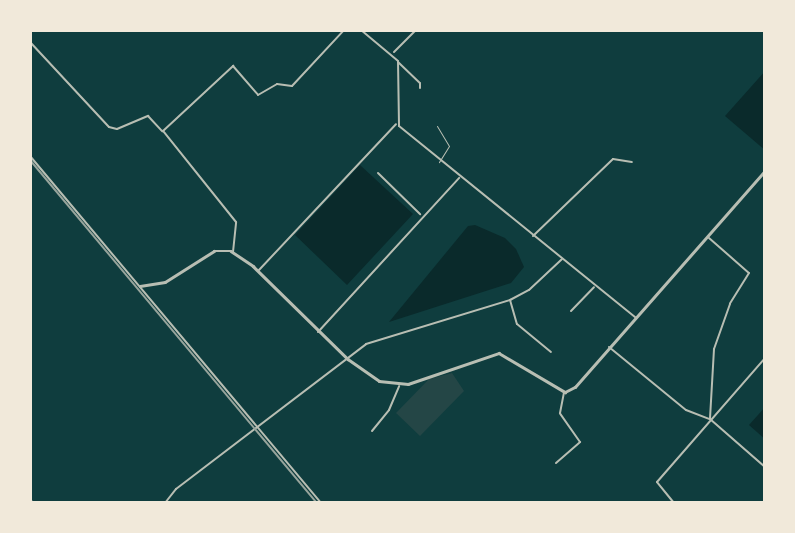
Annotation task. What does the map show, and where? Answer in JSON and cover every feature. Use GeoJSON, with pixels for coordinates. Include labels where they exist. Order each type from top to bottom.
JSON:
{"type":"FeatureCollection","features":[{"type":"Feature","properties":{"kind":"street"},"geometry":{"type":"LineString","coordinates":[[163,131],[233,66],[258,95],[277,84],[292,86],[344,30]]}},
{"type":"Feature","properties":{"kind":"street"},"geometry":{"type":"LineString","coordinates":[[361,30],[394,51],[400,51]]}},
{"type":"Feature","properties":{"kind":"street"},"geometry":{"type":"LineString","coordinates":[[394,51],[416,30]]}},
{"type":"Feature","properties":{"kind":"street"},"geometry":{"type":"LineString","coordinates":[[30,42],[109,127],[117,129],[148,116],[163,131],[236,222],[233,252]]}},
{"type":"Feature","properties":{"kind":"street"},"geometry":{"type":"LineString","coordinates":[[258,271],[397,123],[398,61],[394,51]]}},
{"type":"Feature","properties":{"kind":"street"},"geometry":{"type":"LineString","coordinates":[[398,61],[420,83],[420,88]]}},
{"type":"Feature","properties":{"kind":"street"},"geometry":{"type":"LineString","coordinates":[[397,123],[458,178],[635,317]]}},
{"type":"Feature","properties":{"kind":"street"},"geometry":{"type":"LineString","coordinates":[[30,156],[321,503]]}},
{"type":"Feature","properties":{"kind":"street"},"geometry":{"type":"LineString","coordinates":[[532,237],[613,159],[632,162]]}},
{"type":"Feature","properties":{"kind":"street"},"geometry":{"type":"LineString","coordinates":[[565,391],[575,387],[765,171]]}},
{"type":"Feature","properties":{"kind":"street"},"geometry":{"type":"LineString","coordinates":[[378,173],[421,215]]}},
{"type":"Feature","properties":{"kind":"street"},"geometry":{"type":"LineString","coordinates":[[318,332],[421,215],[458,178]]}},
{"type":"Feature","properties":{"kind":"street"},"geometry":{"type":"LineString","coordinates":[[706,236],[750,274],[730,304],[714,349],[710,419]]}},
{"type":"Feature","properties":{"kind":"street"},"geometry":{"type":"LineString","coordinates":[[140,286],[165,282],[214,251],[233,252],[258,271],[348,359],[379,381],[399,386],[499,353],[565,391]]}},
{"type":"Feature","properties":{"kind":"street"},"geometry":{"type":"LineString","coordinates":[[165,503],[176,489],[366,344],[510,300],[562,259]]}},
{"type":"Feature","properties":{"kind":"street"},"geometry":{"type":"LineString","coordinates":[[571,311],[595,286]]}},
{"type":"Feature","properties":{"kind":"street"},"geometry":{"type":"LineString","coordinates":[[510,300],[517,324],[551,352]]}},
{"type":"Feature","properties":{"kind":"street"},"geometry":{"type":"LineString","coordinates":[[609,348],[686,410],[710,419],[765,467]]}},
{"type":"Feature","properties":{"kind":"street"},"geometry":{"type":"LineString","coordinates":[[674,503],[657,482],[765,358]]}},
{"type":"Feature","properties":{"kind":"street"},"geometry":{"type":"LineString","coordinates":[[372,431],[389,410],[399,386]]}},
{"type":"Feature","properties":{"kind":"street"},"geometry":{"type":"LineString","coordinates":[[556,463],[580,442],[560,413],[565,391]]}},
{"type":"Feature","properties":{"kind":"street"},"geometry":{"type":"LineString","coordinates":[[30,500],[34,503]]}},
{"type":"Feature","properties":{"kind":"lane"},"geometry":{"type":"LineString","coordinates":[[437,126],[449,146],[439,162]]}},
{"type":"Feature","properties":{"kind":"shaded area"},"geometry":{"type":"Polygon","coordinates":[[[765,71],[765,150],[725,116],[765,71]]]}},
{"type":"Feature","properties":{"kind":"shaded area"},"geometry":{"type":"Polygon","coordinates":[[[360,165],[413,214],[347,285],[295,235],[360,165]]]}},
{"type":"Feature","properties":{"kind":"shaded area"},"geometry":{"type":"Polygon","coordinates":[[[475,225],[505,238],[516,249],[524,267],[511,283],[389,322],[468,226],[475,225]]]}},
{"type":"Feature","properties":{"kind":"shaded area"},"geometry":{"type":"Polygon","coordinates":[[[452,373],[464,391],[420,436],[396,413],[429,379],[452,373]]]}},
{"type":"Feature","properties":{"kind":"shaded area"},"geometry":{"type":"Polygon","coordinates":[[[765,407],[765,439],[749,425],[765,407]]]}},
{"type":"Feature","properties":{"kind":"railway"},"geometry":{"type":"LineString","coordinates":[[30,160],[317,503]]}}]}
